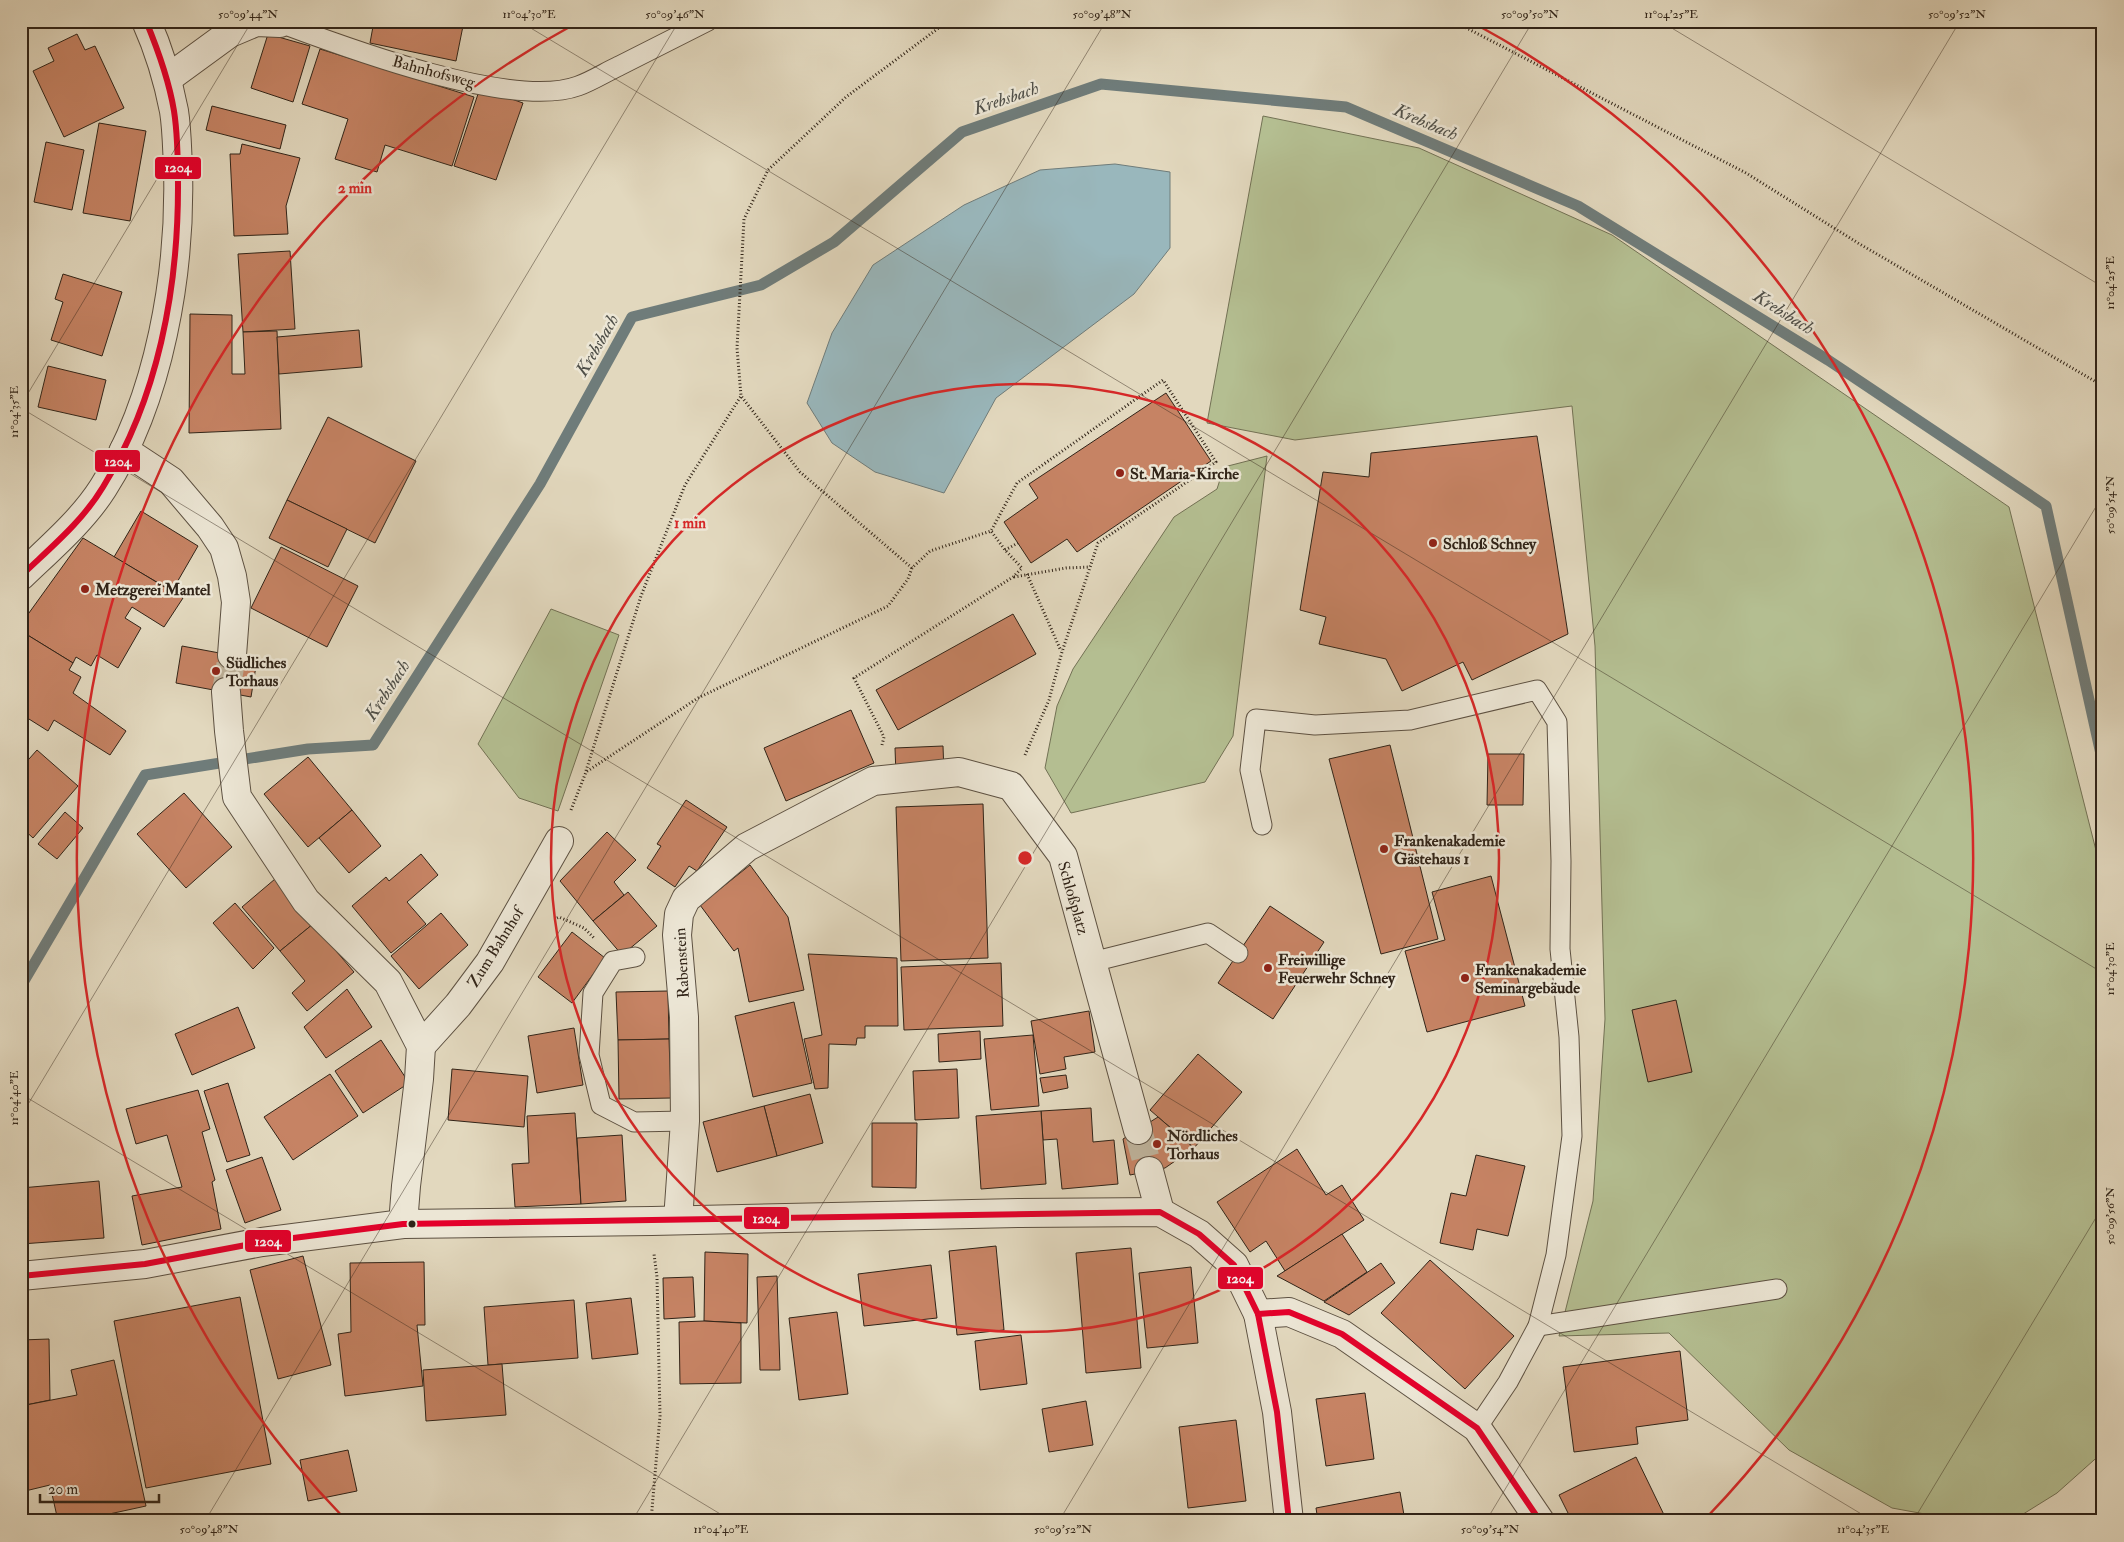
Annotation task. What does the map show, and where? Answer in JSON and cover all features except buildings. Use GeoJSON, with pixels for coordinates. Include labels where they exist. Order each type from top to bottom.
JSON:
{"type":"FeatureCollection","features":[{"type":"Feature","properties":{"kind":"street"},"geometry":{"type":"LineString","coordinates":[[21,576],[87,510],[103,488],[124,450],[155,367],[169,301],[176,249],[179,197],[174,113],[167,79],[157,46],[146,21]]}},
{"type":"Feature","properties":{"kind":"street","name":"Bahnhofsweg"},"geometry":{"type":"LineString","coordinates":[[167,79],[230,33],[256,22],[280,23]]}},
{"type":"Feature","properties":{"kind":"street"},"geometry":{"type":"LineString","coordinates":[[124,450],[171,481],[210,527],[224,548],[232,576],[236,602],[232,655]]}},
{"type":"Feature","properties":{"kind":"street"},"geometry":{"type":"LineString","coordinates":[[226,692],[237,797],[306,901],[388,982],[420,1046],[419,1079],[403,1224]]}},
{"type":"Feature","properties":{"kind":"street"},"geometry":{"type":"LineString","coordinates":[[873,781],[959,772],[1011,786]]}},
{"type":"Feature","properties":{"kind":"street","name":"Rabenstein"},"geometry":{"type":"LineString","coordinates":[[678,1220],[685,1121],[684,1017],[677,935],[679,914],[686,899],[747,847],[873,781]]}},
{"type":"Feature","properties":{"kind":"street","name":"Schloßplatz"},"geometry":{"type":"LineString","coordinates":[[1011,786],[1062,856],[1138,1130]]}},
{"type":"Feature","properties":{"kind":"street","name":"Zum Bahnhof"},"geometry":{"type":"LineString","coordinates":[[420,1046],[458,1005],[490,962],[559,841]]}},
{"type":"Feature","properties":{"kind":"street"},"geometry":{"type":"LineString","coordinates":[[1149,1171],[1160,1212]]}},
{"type":"Feature","properties":{"kind":"street"},"geometry":{"type":"LineString","coordinates":[[21,1276],[145,1264],[262,1242],[403,1224],[1160,1212],[1198,1234],[1234,1265],[1258,1314],[1277,1412],[1289,1521]]}},
{"type":"Feature","properties":{"kind":"street"},"geometry":{"type":"LineString","coordinates":[[1258,1314],[1289,1312],[1342,1334],[1477,1428],[1540,1521]]}},
{"type":"Feature","properties":{"kind":"lane","name":"Bahnhofsweg"},"geometry":{"type":"LineString","coordinates":[[280,23],[329,41],[431,73],[508,89],[548,92],[577,86],[708,21]]}},
{"type":"Feature","properties":{"kind":"lane"},"geometry":{"type":"LineString","coordinates":[[1262,825],[1250,770],[1256,719],[1315,724],[1410,720],[1537,690],[1558,722],[1561,861],[1560,949],[1569,1037],[1572,1136],[1556,1255],[1538,1326],[1508,1382],[1477,1428]]}},
{"type":"Feature","properties":{"kind":"lane"},"geometry":{"type":"LineString","coordinates":[[1092,962],[1208,933],[1238,953]]}},
{"type":"Feature","properties":{"kind":"lane"},"geometry":{"type":"LineString","coordinates":[[636,956],[613,961],[592,993],[589,1055],[601,1105],[634,1122],[685,1121]]}},
{"type":"Feature","properties":{"kind":"lane"},"geometry":{"type":"LineString","coordinates":[[1538,1326],[1777,1289]]}},
{"type":"Feature","properties":{"kind":"path"},"geometry":{"type":"LineString","coordinates":[[912,568],[800,472],[741,396],[737,348],[744,219],[768,170],[846,97],[948,21]]}},
{"type":"Feature","properties":{"kind":"path"},"geometry":{"type":"LineString","coordinates":[[1453,21],[1746,173],[1858,243],[2103,386]]}},
{"type":"Feature","properties":{"kind":"path"},"geometry":{"type":"LineString","coordinates":[[586,772],[698,698],[888,606],[908,579],[912,568],[930,551],[991,531],[1017,483],[1163,380],[1216,462],[1098,543],[1062,652],[1049,700],[1011,786]]}},
{"type":"Feature","properties":{"kind":"path"},"geometry":{"type":"LineString","coordinates":[[559,841],[586,772],[641,596],[685,485],[741,396]]}},
{"type":"Feature","properties":{"kind":"path"},"geometry":{"type":"LineString","coordinates":[[873,781],[884,737],[854,678],[1013,577],[1022,568],[991,531]]}},
{"type":"Feature","properties":{"kind":"path"},"geometry":{"type":"LineString","coordinates":[[1005,550],[1018,543]]}},
{"type":"Feature","properties":{"kind":"path"},"geometry":{"type":"LineString","coordinates":[[1013,577],[1066,568],[1090,567]]}},
{"type":"Feature","properties":{"kind":"path"},"geometry":{"type":"LineString","coordinates":[[1027,574],[1062,652]]}},
{"type":"Feature","properties":{"kind":"path"},"geometry":{"type":"LineString","coordinates":[[552,920],[559,917],[584,928]]}},
{"type":"Feature","properties":{"kind":"path"},"geometry":{"type":"LineString","coordinates":[[651,1521],[660,1416],[655,1257]]}},
{"type":"Feature","properties":{"kind":"green space"},"geometry":{"type":"Polygon","coordinates":[[[1263,116],[1419,148],[1612,235],[2009,507],[2103,878],[2103,1452],[2057,1493],[2012,1521],[1963,1521],[1892,1508],[1789,1450],[1669,1333],[1559,1336],[1593,1201],[1605,1019],[1595,646],[1572,406],[1295,440],[1207,423],[1263,116]]]}},
{"type":"Feature","properties":{"kind":"green space"},"geometry":{"type":"Polygon","coordinates":[[[1267,456],[1233,736],[1205,782],[1071,813],[1045,768],[1057,706],[1073,669],[1174,517],[1217,489],[1224,467],[1267,456]]]}},
{"type":"Feature","properties":{"kind":"green space"},"geometry":{"type":"Polygon","coordinates":[[[551,609],[619,635],[558,811],[519,798],[478,744],[551,609]]]}},
{"type":"Feature","properties":{"kind":"water"},"geometry":{"type":"Polygon","coordinates":[[[1115,164],[1170,172],[1170,248],[1134,294],[996,398],[944,493],[875,472],[832,443],[807,403],[832,333],[873,265],[964,205],[1040,170],[1115,164]]]}},
{"type":"Feature","properties":{"kind":"waterway","name":"Krebsbach"},"geometry":{"type":"LineString","coordinates":[[21,986],[145,775],[308,749],[373,745],[540,484],[632,317],[761,285],[834,242],[962,132],[1101,84],[1346,107],[1578,206],[1828,360],[2046,506],[2103,763]]}},
{"type":"Feature","properties":{"kind":"tunnel"},"geometry":{"type":"LineString","coordinates":[[226,692],[232,655]]}},
{"type":"Feature","properties":{"kind":"tunnel"},"geometry":{"type":"LineString","coordinates":[[1138,1130],[1149,1171]]}},
{"type":"Feature","properties":{"kind":"transit line","name":"1204"},"geometry":{"type":"LineString","coordinates":[[21,576],[75,523],[95,500],[103,487],[122,453],[138,417],[151,380],[161,342],[169,304],[174,265],[177,226],[178,149],[172,99],[159,54],[146,21]]}},
{"type":"Feature","properties":{"kind":"transit line","name":"1204"},"geometry":{"type":"LineString","coordinates":[[21,1276],[145,1264],[262,1242],[403,1224],[1160,1212],[1199,1234],[1234,1265],[1258,1314],[1277,1412],[1289,1521]]}},
{"type":"Feature","properties":{"kind":"transit line","name":"1204"},"geometry":{"type":"LineString","coordinates":[[1258,1314],[1289,1312],[1342,1334],[1477,1428],[1540,1521]]}},
{"type":"Feature","properties":{"kind":"place","name":"St. Maria-Kirche"},"geometry":{"type":"Point","coordinates":[1120,473]}},
{"type":"Feature","properties":{"kind":"place","name":"Schloß Schney"},"geometry":{"type":"Point","coordinates":[1433,543]}},
{"type":"Feature","properties":{"kind":"place","name":"Metzgerei Mantel"},"geometry":{"type":"Point","coordinates":[85,589]}},
{"type":"Feature","properties":{"kind":"place","name":"Südliches Torhaus"},"geometry":{"type":"Point","coordinates":[216,671]}},
{"type":"Feature","properties":{"kind":"place","name":"Frankenakademie Gästehaus 1"},"geometry":{"type":"Point","coordinates":[1384,849]}},
{"type":"Feature","properties":{"kind":"place","name":"Freiwillige Feuerwehr Schney"},"geometry":{"type":"Point","coordinates":[1268,968]}},
{"type":"Feature","properties":{"kind":"place","name":"Frankenakademie Seminargebäude"},"geometry":{"type":"Point","coordinates":[1465,978]}},
{"type":"Feature","properties":{"kind":"place","name":"Nördliches Torhaus"},"geometry":{"type":"Point","coordinates":[1157,1144]}}]}
